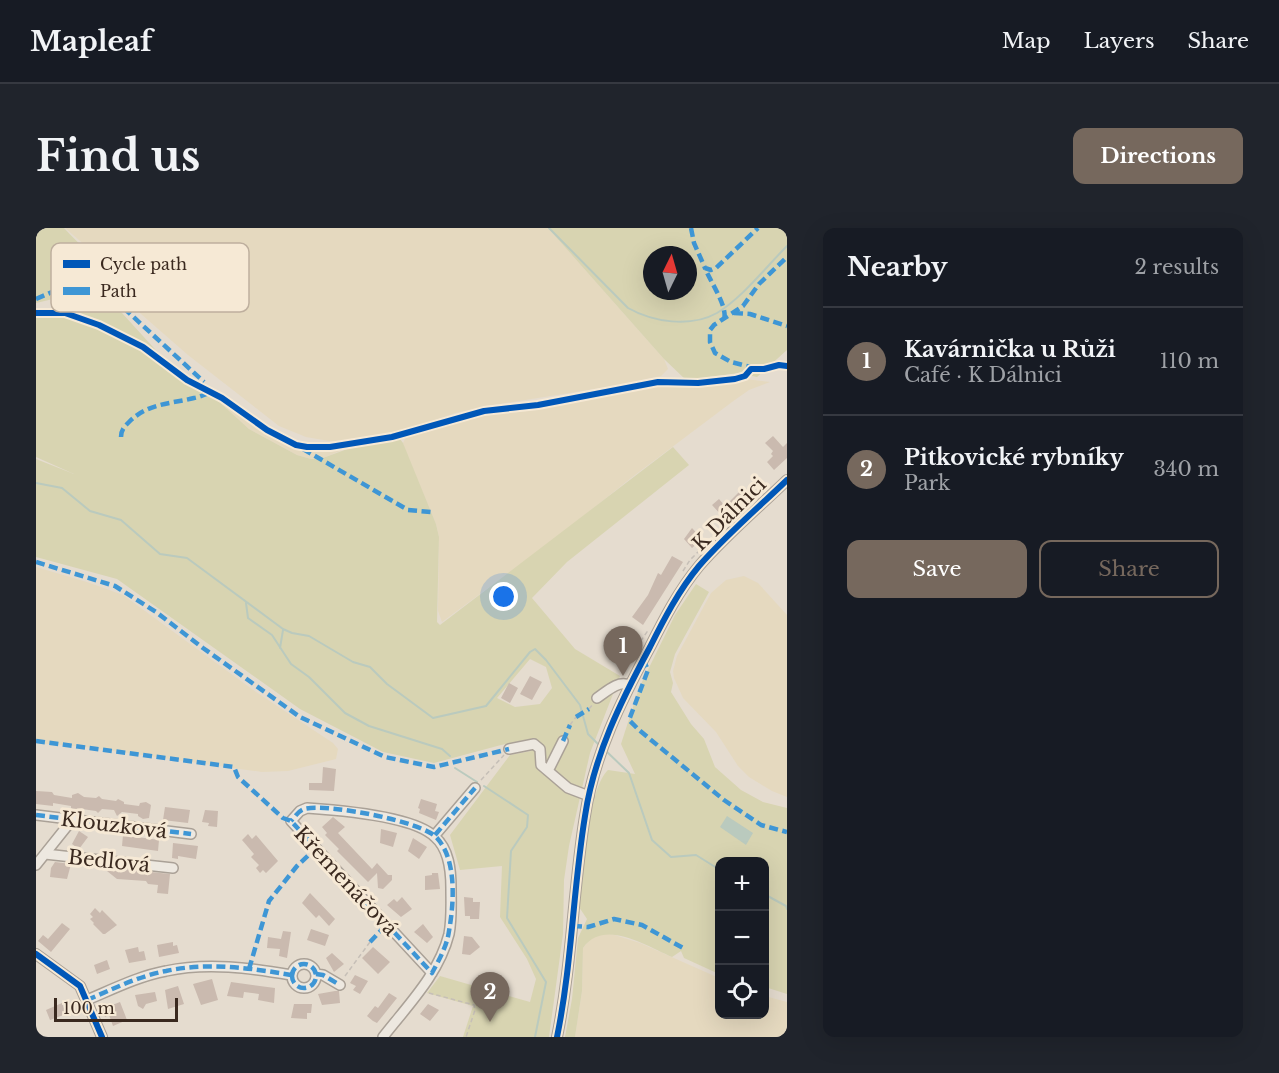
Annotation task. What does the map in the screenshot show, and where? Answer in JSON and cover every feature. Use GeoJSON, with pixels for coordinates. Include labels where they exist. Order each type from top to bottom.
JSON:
{"type":"FeatureCollection","features":[{"type":"Feature","properties":{"kind":"street","name":"K Dálnici"},"geometry":{"type":"LineString","coordinates":[[557,1037],[568,970],[581,842],[598,759],[609,730],[629,686],[674,601],[693,574],[787,480]]}},
{"type":"Feature","properties":{"kind":"street"},"geometry":{"type":"LineString","coordinates":[[597,698],[619,684],[624,683],[629,686]]}},
{"type":"Feature","properties":{"kind":"street"},"geometry":{"type":"LineString","coordinates":[[549,771],[563,741]]}},
{"type":"Feature","properties":{"kind":"street"},"geometry":{"type":"LineString","coordinates":[[508,749],[534,744],[540,749],[541,765],[568,788],[589,796]]}},
{"type":"Feature","properties":{"kind":"street"},"geometry":{"type":"LineString","coordinates":[[384,1037],[432,974],[443,954],[452,908],[451,874],[447,856],[435,836],[475,788]]}},
{"type":"Feature","properties":{"kind":"street","name":"Křemenáčová"},"geometry":{"type":"LineString","coordinates":[[432,974],[291,821],[300,811],[307,808],[371,814],[417,827],[435,836]]}},
{"type":"Feature","properties":{"kind":"street","name":"Klouzková"},"geometry":{"type":"LineString","coordinates":[[36,815],[192,834]]}},
{"type":"Feature","properties":{"kind":"street","name":"Bedlová"},"geometry":{"type":"LineString","coordinates":[[36,865],[72,820]]}},
{"type":"Feature","properties":{"kind":"street","name":"Bedlová"},"geometry":{"type":"LineString","coordinates":[[45,854],[173,868]]}},
{"type":"Feature","properties":{"kind":"street"},"geometry":{"type":"LineString","coordinates":[[36,954],[80,986],[102,1037]]}},
{"type":"Feature","properties":{"kind":"street"},"geometry":{"type":"LineString","coordinates":[[316,974],[313,985],[308,988],[296,986],[291,975],[297,965],[309,965],[316,974],[323,975],[339,984]]}},
{"type":"Feature","properties":{"kind":"street"},"geometry":{"type":"LineString","coordinates":[[87,1000],[134,980],[166,971],[223,967],[291,975]]}},
{"type":"Feature","properties":{"kind":"path"},"geometry":{"type":"LineString","coordinates":[[570,725],[576,717]]}},
{"type":"Feature","properties":{"kind":"path"},"geometry":{"type":"LineString","coordinates":[[475,788],[508,749]]}},
{"type":"Feature","properties":{"kind":"path"},"geometry":{"type":"LineString","coordinates":[[339,984],[370,942]]}},
{"type":"Feature","properties":{"kind":"path"},"geometry":{"type":"LineString","coordinates":[[420,990],[474,1005],[475,1010],[466,1037]]}},
{"type":"Feature","properties":{"kind":"shaded area"},"geometry":{"type":"Polygon","coordinates":[[[36,228],[64,228],[79,243],[51,243],[51,299],[36,303],[36,228]]]}},
{"type":"Feature","properties":{"kind":"shaded area"},"geometry":{"type":"Polygon","coordinates":[[[65,228],[548,228],[664,359],[668,369],[661,376],[613,386],[455,413],[401,432],[366,440],[329,441],[306,437],[279,426],[188,355],[139,312],[249,312],[249,243],[82,243],[65,228]]]}},
{"type":"Feature","properties":{"kind":"shaded area"},"geometry":{"type":"Polygon","coordinates":[[[548,228],[787,228],[787,350],[757,377],[739,373],[686,380],[664,359],[548,228]]]}},
{"type":"Feature","properties":{"kind":"shaded area"},"geometry":{"type":"Polygon","coordinates":[[[51,309],[51,312],[122,313],[173,369],[218,401],[249,429],[297,455],[320,459],[361,444],[400,439],[436,524],[439,537],[437,622],[440,625],[673,447],[689,465],[567,562],[532,598],[575,649],[620,676],[590,753],[569,846],[564,880],[563,934],[549,1037],[463,1037],[473,1006],[427,993],[440,976],[530,1002],[536,979],[527,959],[500,917],[502,866],[460,870],[450,835],[510,755],[531,751],[535,738],[434,763],[383,752],[300,709],[117,579],[36,557],[36,459],[74,474],[36,457],[36,314],[51,309]],[[530,659],[497,698],[515,707],[540,704],[552,688],[546,667],[530,659]]]}},
{"type":"Feature","properties":{"kind":"shaded area"},"geometry":{"type":"Polygon","coordinates":[[[737,378],[770,382],[749,390],[732,402],[560,535],[442,622],[438,611],[439,537],[436,524],[403,443],[406,437],[493,413],[686,382],[737,378]]]}},
{"type":"Feature","properties":{"kind":"shaded area"},"geometry":{"type":"Polygon","coordinates":[[[213,393],[219,400],[300,446],[321,451],[353,446],[320,459],[297,455],[249,429],[211,396],[213,393]]]}},
{"type":"Feature","properties":{"kind":"shaded area"},"geometry":{"type":"Polygon","coordinates":[[[36,567],[123,595],[256,692],[333,743],[338,749],[336,759],[288,771],[262,772],[85,747],[36,743],[36,567]]]}},
{"type":"Feature","properties":{"kind":"shaded area"},"geometry":{"type":"Polygon","coordinates":[[[744,576],[758,583],[787,615],[787,797],[749,777],[738,766],[716,732],[683,698],[674,678],[673,671],[677,656],[711,593],[726,580],[744,576]]]}},
{"type":"Feature","properties":{"kind":"shaded area"},"geometry":{"type":"Polygon","coordinates":[[[696,584],[709,592],[675,654],[670,672],[673,683],[671,692],[691,724],[704,739],[715,767],[741,790],[763,802],[787,808],[787,994],[769,988],[769,857],[715,857],[715,972],[684,958],[681,951],[672,957],[626,937],[602,935],[592,939],[583,948],[582,991],[575,1037],[565,1037],[572,999],[578,938],[587,919],[579,907],[587,834],[595,795],[608,770],[635,774],[621,744],[639,688],[675,615],[696,584]]]}},
{"type":"Feature","properties":{"kind":"shaded area"},"geometry":{"type":"Polygon","coordinates":[[[727,816],[753,833],[746,845],[720,827],[727,816]]]}},
{"type":"Feature","properties":{"kind":"shaded area"},"geometry":{"type":"Polygon","coordinates":[[[608,933],[640,943],[715,976],[715,1019],[769,1019],[769,997],[787,1002],[787,1037],[575,1037],[582,991],[583,948],[593,936],[608,933]]]}},
{"type":"Feature","properties":{"kind":"building"},"geometry":{"type":"Polygon","coordinates":[[[773,436],[783,447],[787,443],[787,458],[774,470],[767,462],[773,456],[771,454],[773,451],[765,443],[773,436]]]}},
{"type":"Feature","properties":{"kind":"building"},"geometry":{"type":"Polygon","coordinates":[[[740,491],[746,497],[723,517],[712,505],[719,499],[725,506],[740,491]]]}},
{"type":"Feature","properties":{"kind":"building"},"geometry":{"type":"Polygon","coordinates":[[[692,528],[702,539],[692,548],[684,539],[692,528]]]}},
{"type":"Feature","properties":{"kind":"building"},"geometry":{"type":"Polygon","coordinates":[[[672,556],[683,562],[643,625],[632,617],[648,595],[658,573],[661,575],[672,556]]]}},
{"type":"Feature","properties":{"kind":"building"},"geometry":{"type":"Polygon","coordinates":[[[616,638],[624,643],[617,656],[607,650],[616,638]]]}},
{"type":"Feature","properties":{"kind":"building"},"geometry":{"type":"Polygon","coordinates":[[[530,676],[542,682],[532,700],[520,694],[530,676]]]}},
{"type":"Feature","properties":{"kind":"building"},"geometry":{"type":"Polygon","coordinates":[[[509,683],[518,688],[510,703],[501,698],[509,683]]]}},
{"type":"Feature","properties":{"kind":"building"},"geometry":{"type":"Polygon","coordinates":[[[323,767],[336,769],[334,791],[309,790],[309,783],[322,783],[323,767]]]}},
{"type":"Feature","properties":{"kind":"building"},"geometry":{"type":"Polygon","coordinates":[[[36,791],[52,792],[54,795],[72,798],[72,795],[78,793],[84,797],[99,796],[102,799],[116,801],[118,799],[124,804],[139,806],[140,803],[146,802],[151,805],[149,818],[143,819],[138,814],[122,812],[117,816],[114,810],[102,809],[98,813],[82,809],[76,811],[71,806],[53,803],[53,806],[36,804],[36,791]]]}},
{"type":"Feature","properties":{"kind":"building"},"geometry":{"type":"Polygon","coordinates":[[[421,799],[437,804],[435,811],[439,812],[436,820],[419,813],[421,799]]]}},
{"type":"Feature","properties":{"kind":"building"},"geometry":{"type":"Polygon","coordinates":[[[165,807],[190,810],[188,823],[163,820],[165,807]]]}},
{"type":"Feature","properties":{"kind":"building"},"geometry":{"type":"Polygon","coordinates":[[[205,810],[218,811],[217,827],[208,826],[209,823],[202,822],[205,810]]]}},
{"type":"Feature","properties":{"kind":"building"},"geometry":{"type":"Polygon","coordinates":[[[333,817],[345,827],[338,833],[372,869],[377,863],[388,875],[392,875],[392,880],[383,889],[378,888],[377,873],[368,882],[337,851],[339,849],[325,835],[327,833],[322,827],[333,817]]]}},
{"type":"Feature","properties":{"kind":"building"},"geometry":{"type":"Polygon","coordinates":[[[381,829],[397,833],[393,847],[380,843],[381,829]]]}},
{"type":"Feature","properties":{"kind":"building"},"geometry":{"type":"Polygon","coordinates":[[[79,831],[88,837],[79,849],[72,844],[79,831]]]}},
{"type":"Feature","properties":{"kind":"building"},"geometry":{"type":"Polygon","coordinates":[[[248,834],[252,839],[256,835],[278,861],[266,873],[263,870],[260,873],[256,868],[259,865],[251,857],[254,854],[242,840],[248,834]]]}},
{"type":"Feature","properties":{"kind":"building"},"geometry":{"type":"Polygon","coordinates":[[[123,835],[159,840],[158,851],[122,846],[123,835]]]}},
{"type":"Feature","properties":{"kind":"building"},"geometry":{"type":"Polygon","coordinates":[[[413,838],[427,847],[419,859],[408,851],[413,838]]]}},
{"type":"Feature","properties":{"kind":"building"},"geometry":{"type":"Polygon","coordinates":[[[173,843],[198,846],[196,859],[178,856],[178,859],[172,858],[173,843]]]}},
{"type":"Feature","properties":{"kind":"building"},"geometry":{"type":"Polygon","coordinates":[[[55,862],[71,864],[67,879],[50,877],[51,868],[55,862]]]}},
{"type":"Feature","properties":{"kind":"building"},"geometry":{"type":"Polygon","coordinates":[[[102,867],[170,874],[168,894],[157,893],[158,885],[148,884],[146,881],[117,879],[102,867]]]}},
{"type":"Feature","properties":{"kind":"building"},"geometry":{"type":"Polygon","coordinates":[[[432,873],[438,873],[440,889],[425,890],[425,876],[432,875],[432,873]]]}},
{"type":"Feature","properties":{"kind":"building"},"geometry":{"type":"Polygon","coordinates":[[[310,893],[335,919],[329,926],[319,915],[316,918],[302,903],[310,893]]]}},
{"type":"Feature","properties":{"kind":"building"},"geometry":{"type":"Polygon","coordinates":[[[402,897],[412,909],[401,917],[387,905],[394,899],[397,902],[402,897]]]}},
{"type":"Feature","properties":{"kind":"building"},"geometry":{"type":"Polygon","coordinates":[[[464,897],[473,898],[473,902],[480,902],[479,919],[470,919],[470,916],[465,916],[464,897]]]}},
{"type":"Feature","properties":{"kind":"building"},"geometry":{"type":"Polygon","coordinates":[[[95,908],[100,913],[102,910],[117,925],[105,934],[90,919],[93,917],[90,914],[95,908]]]}},
{"type":"Feature","properties":{"kind":"building"},"geometry":{"type":"Polygon","coordinates":[[[62,923],[70,929],[51,952],[38,941],[43,935],[48,939],[62,923]]]}},
{"type":"Feature","properties":{"kind":"building"},"geometry":{"type":"Polygon","coordinates":[[[423,924],[433,937],[427,943],[414,932],[423,924]]]}},
{"type":"Feature","properties":{"kind":"building"},"geometry":{"type":"Polygon","coordinates":[[[311,929],[329,935],[325,946],[307,940],[311,929]]]}},
{"type":"Feature","properties":{"kind":"building"},"geometry":{"type":"Polygon","coordinates":[[[283,931],[291,932],[287,958],[279,956],[280,949],[267,948],[268,937],[281,939],[283,931]]]}},
{"type":"Feature","properties":{"kind":"building"},"geometry":{"type":"Polygon","coordinates":[[[464,936],[472,937],[480,947],[470,955],[462,954],[464,936]]]}},
{"type":"Feature","properties":{"kind":"building"},"geometry":{"type":"Polygon","coordinates":[[[173,942],[173,946],[177,945],[179,953],[159,957],[157,945],[173,942]]]}},
{"type":"Feature","properties":{"kind":"building"},"geometry":{"type":"Polygon","coordinates":[[[138,947],[139,952],[144,951],[146,960],[129,963],[125,950],[138,947]]]}},
{"type":"Feature","properties":{"kind":"building"},"geometry":{"type":"Polygon","coordinates":[[[373,947],[390,962],[378,974],[362,958],[373,947]]]}},
{"type":"Feature","properties":{"kind":"building"},"geometry":{"type":"Polygon","coordinates":[[[332,953],[344,964],[334,972],[326,958],[332,953]]]}},
{"type":"Feature","properties":{"kind":"building"},"geometry":{"type":"Polygon","coordinates":[[[107,960],[110,969],[97,974],[94,965],[107,960]]]}},
{"type":"Feature","properties":{"kind":"building"},"geometry":{"type":"Polygon","coordinates":[[[355,975],[368,981],[360,994],[353,990],[356,986],[350,983],[355,975]]]}},
{"type":"Feature","properties":{"kind":"building"},"geometry":{"type":"Polygon","coordinates":[[[212,979],[218,1000],[201,1005],[193,984],[212,979]]]}},
{"type":"Feature","properties":{"kind":"building"},"geometry":{"type":"Polygon","coordinates":[[[231,982],[275,988],[274,1003],[258,1000],[259,994],[244,992],[243,998],[227,996],[231,982]]]}},
{"type":"Feature","properties":{"kind":"building"},"geometry":{"type":"Polygon","coordinates":[[[178,986],[184,1004],[168,1009],[165,990],[178,986]]]}},
{"type":"Feature","properties":{"kind":"building"},"geometry":{"type":"Polygon","coordinates":[[[339,991],[340,1003],[322,1005],[318,994],[339,991]]]}},
{"type":"Feature","properties":{"kind":"building"},"geometry":{"type":"Polygon","coordinates":[[[155,992],[157,1001],[146,1004],[143,1009],[138,1006],[135,995],[155,992]]]}},
{"type":"Feature","properties":{"kind":"building"},"geometry":{"type":"Polygon","coordinates":[[[389,993],[397,998],[377,1023],[367,1016],[375,1006],[378,1008],[389,993]]]}},
{"type":"Feature","properties":{"kind":"building"},"geometry":{"type":"Polygon","coordinates":[[[120,1002],[127,1020],[113,1026],[109,1015],[105,1017],[102,1009],[120,1002]]]}},
{"type":"Feature","properties":{"kind":"building"},"geometry":{"type":"Polygon","coordinates":[[[62,1003],[66,1014],[50,1020],[46,1010],[62,1003]]]}},
{"type":"Feature","properties":{"kind":"building"},"geometry":{"type":"Polygon","coordinates":[[[294,1004],[312,1004],[311,1013],[307,1013],[307,1019],[291,1018],[294,1004]]]}},
{"type":"Feature","properties":{"kind":"building"},"geometry":{"type":"Polygon","coordinates":[[[428,1004],[439,1010],[430,1021],[420,1014],[428,1004]]]}},
{"type":"Feature","properties":{"kind":"waterway"},"geometry":{"type":"LineString","coordinates":[[549,228],[628,308],[660,320],[684,322],[706,318],[727,306],[745,291],[787,246]]}},
{"type":"Feature","properties":{"kind":"waterway"},"geometry":{"type":"LineString","coordinates":[[36,483],[62,488],[90,511],[121,520],[160,554],[187,558],[283,629],[309,636],[353,662],[370,667],[387,684],[433,718],[486,706],[530,652],[535,649],[580,705],[588,734],[600,746]]}},
{"type":"Feature","properties":{"kind":"waterway"},"geometry":{"type":"LineString","coordinates":[[246,603],[248,618],[272,635],[291,664],[309,677],[345,713],[369,726],[442,749],[450,756]]}},
{"type":"Feature","properties":{"kind":"waterway"},"geometry":{"type":"LineString","coordinates":[[280,648],[283,630]]}},
{"type":"Feature","properties":{"kind":"waterway"},"geometry":{"type":"LineString","coordinates":[[605,750],[629,773],[652,840],[671,857],[696,855],[715,867]]}},
{"type":"Feature","properties":{"kind":"waterway"},"geometry":{"type":"LineString","coordinates":[[455,768],[477,782]]}},
{"type":"Feature","properties":{"kind":"waterway"},"geometry":{"type":"LineString","coordinates":[[484,786],[528,815],[527,827],[511,851],[507,918],[546,982],[535,1037]]}},
{"type":"Feature","properties":{"kind":"waterway"},"geometry":{"type":"LineString","coordinates":[[769,897],[786,906],[787,909]]}},
{"type":"Feature","properties":{"kind":"marked path"},"geometry":{"type":"LineString","coordinates":[[691,228],[694,243],[705,268]]}},
{"type":"Feature","properties":{"kind":"marked path"},"geometry":{"type":"LineString","coordinates":[[724,319],[725,314],[721,301],[705,268],[711,270],[716,268],[758,228]]}},
{"type":"Feature","properties":{"kind":"marked path"},"geometry":{"type":"LineString","coordinates":[[755,368],[731,362],[715,353],[710,342],[710,330],[743,306],[759,284],[787,257]]}},
{"type":"Feature","properties":{"kind":"marked path"},"geometry":{"type":"LineString","coordinates":[[36,299],[51,292]]}},
{"type":"Feature","properties":{"kind":"marked path"},"geometry":{"type":"LineString","coordinates":[[128,312],[204,382]]}},
{"type":"Feature","properties":{"kind":"marked path"},"geometry":{"type":"LineString","coordinates":[[734,313],[750,314],[787,326]]}},
{"type":"Feature","properties":{"kind":"marked path"},"geometry":{"type":"LineString","coordinates":[[121,437],[126,425],[144,411],[212,392]]}},
{"type":"Feature","properties":{"kind":"marked path"},"geometry":{"type":"LineString","coordinates":[[303,449],[408,510],[431,512]]}},
{"type":"Feature","properties":{"kind":"marked path"},"geometry":{"type":"LineString","coordinates":[[36,562],[115,586],[156,612],[300,717],[385,757],[434,767],[509,749]]}},
{"type":"Feature","properties":{"kind":"marked path"},"geometry":{"type":"LineString","coordinates":[[643,659],[648,670],[629,720],[724,800],[761,825],[787,832]]}},
{"type":"Feature","properties":{"kind":"marked path"},"geometry":{"type":"LineString","coordinates":[[576,717],[589,709]]}},
{"type":"Feature","properties":{"kind":"marked path"},"geometry":{"type":"LineString","coordinates":[[563,741],[570,725]]}},
{"type":"Feature","properties":{"kind":"marked path"},"geometry":{"type":"LineString","coordinates":[[36,741],[234,767],[238,777],[283,818],[291,821],[432,973],[448,937],[453,895],[448,858],[437,838],[413,825],[352,811],[304,809],[291,821]]}},
{"type":"Feature","properties":{"kind":"marked path"},"geometry":{"type":"LineString","coordinates":[[435,835],[475,788]]}},
{"type":"Feature","properties":{"kind":"marked path"},"geometry":{"type":"LineString","coordinates":[[36,815],[191,834]]}},
{"type":"Feature","properties":{"kind":"marked path"},"geometry":{"type":"LineString","coordinates":[[249,969],[269,901],[297,866],[315,849]]}},
{"type":"Feature","properties":{"kind":"marked path"},"geometry":{"type":"LineString","coordinates":[[573,926],[588,927],[614,919],[642,925],[683,948]]}},
{"type":"Feature","properties":{"kind":"marked path"},"geometry":{"type":"LineString","coordinates":[[370,942],[386,925]]}},
{"type":"Feature","properties":{"kind":"marked path"},"geometry":{"type":"LineString","coordinates":[[304,964],[313,967],[316,976],[313,985],[304,988],[295,985],[292,976],[295,967],[304,964]]}},
{"type":"Feature","properties":{"kind":"marked path"},"geometry":{"type":"LineString","coordinates":[[87,1000],[146,976],[182,968],[229,967],[291,975]]}},
{"type":"Feature","properties":{"kind":"marked path"},"geometry":{"type":"LineString","coordinates":[[316,974],[323,975],[340,985]]}},
{"type":"Feature","properties":{"kind":"cycle path"},"geometry":{"type":"LineString","coordinates":[[36,313],[65,313],[99,325],[143,347],[187,380],[222,398],[267,430],[296,445],[307,447],[330,447],[392,437],[484,411],[538,405],[658,382],[698,383],[735,379],[745,376],[751,369],[787,366]]}},
{"type":"Feature","properties":{"kind":"cycle path"},"geometry":{"type":"LineString","coordinates":[[557,1037],[566,982],[585,816],[595,771],[610,729],[666,615],[685,585],[720,543],[787,480]]}},
{"type":"Feature","properties":{"kind":"cycle path"},"geometry":{"type":"LineString","coordinates":[[36,954],[80,986],[102,1037]]}},
{"type":"Feature","properties":{"kind":"place","name":"Kavárnička u Růži"},"geometry":{"type":"Point","coordinates":[623,676]}},
{"type":"Feature","properties":{"kind":"place","name":"Pitkovické rybníky"},"geometry":{"type":"Point","coordinates":[490,1022]}}]}
